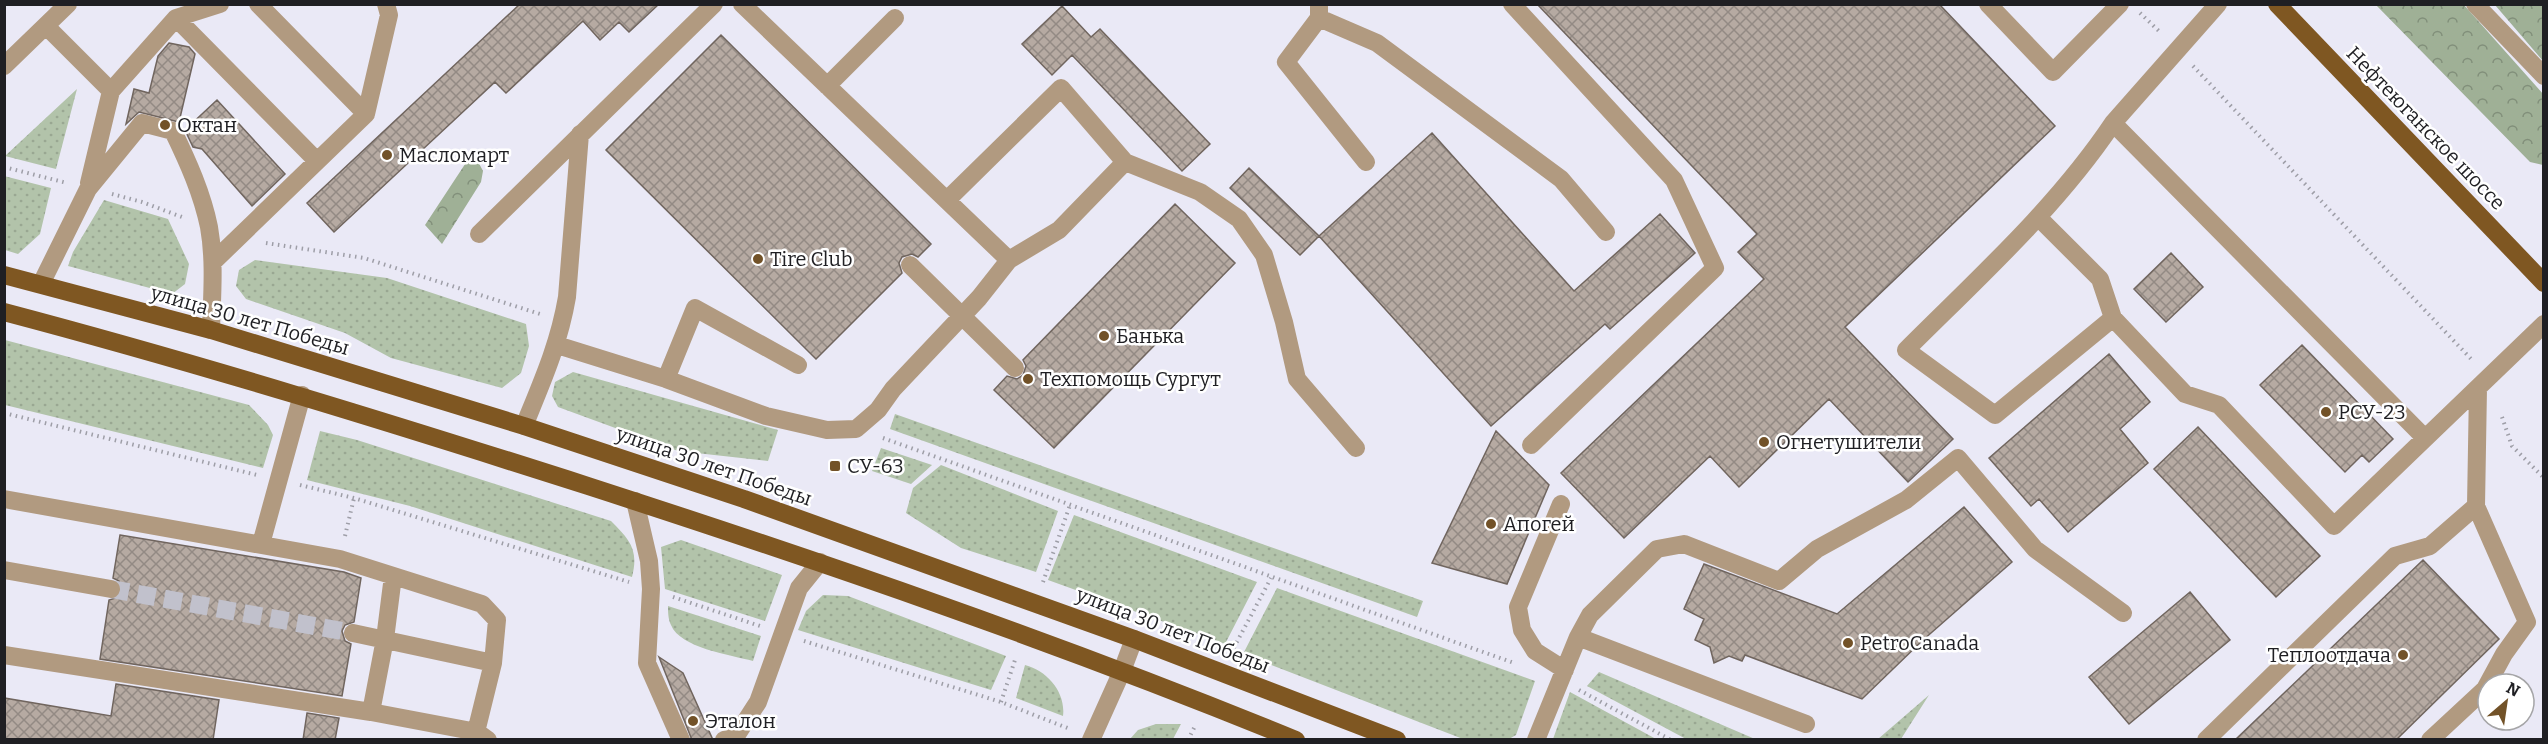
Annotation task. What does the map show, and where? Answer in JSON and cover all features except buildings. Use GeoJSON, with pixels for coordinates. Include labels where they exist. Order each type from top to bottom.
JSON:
{"type":"FeatureCollection","features":[{"type":"Feature","properties":{"kind":"main road","name":"Нефтеюганское шоссе"},"geometry":{"type":"LineString","coordinates":[[2277,4],[2544,283]]}},
{"type":"Feature","properties":{"kind":"main road","name":"улица 30 лет Победы"},"geometry":{"type":"LineString","coordinates":[[4,275],[211,330],[524,426],[744,499],[1134,639],[1397,740]]}},
{"type":"Feature","properties":{"kind":"main road"},"geometry":{"type":"LineString","coordinates":[[4,312],[302,395],[820,562],[1122,671],[1296,740]]}},
{"type":"Feature","properties":{"kind":"street"},"geometry":{"type":"LineString","coordinates":[[4,66],[68,4]]}},
{"type":"Feature","properties":{"kind":"street"},"geometry":{"type":"LineString","coordinates":[[88,189],[111,91],[176,18],[220,4]]}},
{"type":"Feature","properties":{"kind":"street"},"geometry":{"type":"LineString","coordinates":[[258,4],[366,114]]}},
{"type":"Feature","properties":{"kind":"street"},"geometry":{"type":"LineString","coordinates":[[213,262],[366,114],[389,15],[386,4]]}},
{"type":"Feature","properties":{"kind":"street"},"geometry":{"type":"LineString","coordinates":[[479,234],[714,4]]}},
{"type":"Feature","properties":{"kind":"street"},"geometry":{"type":"LineString","coordinates":[[742,4],[1010,260]]}},
{"type":"Feature","properties":{"kind":"street"},"geometry":{"type":"LineString","coordinates":[[1512,4],[1674,180],[1715,268],[1531,445]]}},
{"type":"Feature","properties":{"kind":"street"},"geometry":{"type":"LineString","coordinates":[[1988,4],[2053,72],[2120,4]]}},
{"type":"Feature","properties":{"kind":"street"},"geometry":{"type":"LineString","coordinates":[[2113,318],[1995,415],[1906,350],[2038,217],[2101,141],[2113,123],[2218,4]]}},
{"type":"Feature","properties":{"kind":"street"},"geometry":{"type":"LineString","coordinates":[[2475,4],[2544,76]]}},
{"type":"Feature","properties":{"kind":"street"},"geometry":{"type":"LineString","coordinates":[[1366,162],[1286,62],[1319,11],[1377,43],[1561,179],[1606,232]]}},
{"type":"Feature","properties":{"kind":"street"},"geometry":{"type":"LineString","coordinates":[[176,18],[317,161]]}},
{"type":"Feature","properties":{"kind":"street"},"geometry":{"type":"LineString","coordinates":[[827,86],[895,18]]}},
{"type":"Feature","properties":{"kind":"street"},"geometry":{"type":"LineString","coordinates":[[46,26],[111,91]]}},
{"type":"Feature","properties":{"kind":"street"},"geometry":{"type":"LineString","coordinates":[[947,200],[1061,87],[1125,162],[1200,192],[1239,219],[1264,255],[1284,322],[1297,379],[1356,448]]}},
{"type":"Feature","properties":{"kind":"street"},"geometry":{"type":"LineString","coordinates":[[41,284],[88,189],[142,123],[173,130],[193,171],[209,227],[213,262],[211,330]]}},
{"type":"Feature","properties":{"kind":"street"},"geometry":{"type":"LineString","coordinates":[[2113,123],[2425,438]]}},
{"type":"Feature","properties":{"kind":"street"},"geometry":{"type":"LineString","coordinates":[[524,426],[557,345],[567,297],[580,134]]}},
{"type":"Feature","properties":{"kind":"street"},"geometry":{"type":"LineString","coordinates":[[557,345],[666,379],[766,416],[826,430],[856,429],[878,410],[892,389],[979,298],[1010,260],[1059,230],[1125,162]]}},
{"type":"Feature","properties":{"kind":"street"},"geometry":{"type":"LineString","coordinates":[[2038,217],[2100,279],[2113,318],[2186,394],[2219,405],[2334,525],[2544,324]]}},
{"type":"Feature","properties":{"kind":"street"},"geometry":{"type":"LineString","coordinates":[[910,265],[1015,368]]}},
{"type":"Feature","properties":{"kind":"street"},"geometry":{"type":"LineString","coordinates":[[666,379],[695,308],[798,365]]}},
{"type":"Feature","properties":{"kind":"street"},"geometry":{"type":"LineString","coordinates":[[2430,740],[2485,688],[2504,654],[2527,622],[2476,506],[2483,383]]}},
{"type":"Feature","properties":{"kind":"street"},"geometry":{"type":"LineString","coordinates":[[261,544],[302,395]]}},
{"type":"Feature","properties":{"kind":"street"},"geometry":{"type":"LineString","coordinates":[[1536,740],[1578,637],[1590,615],[1657,549],[1684,544],[1779,581],[1817,549],[1906,500],[1958,458],[2035,549],[2123,613]]}},
{"type":"Feature","properties":{"kind":"street"},"geometry":{"type":"LineString","coordinates":[[4,500],[340,559],[482,604],[497,620],[493,663],[480,737],[371,712],[4,655]]}},
{"type":"Feature","properties":{"kind":"street"},"geometry":{"type":"LineString","coordinates":[[635,501],[649,561],[651,589],[648,663],[681,740]]}},
{"type":"Feature","properties":{"kind":"street"},"geometry":{"type":"LineString","coordinates":[[1561,504],[1518,608],[1522,630],[1535,651],[1565,669]]}},
{"type":"Feature","properties":{"kind":"street"},"geometry":{"type":"LineString","coordinates":[[2206,740],[2395,556],[2430,546],[2476,506]]}},
{"type":"Feature","properties":{"kind":"street"},"geometry":{"type":"LineString","coordinates":[[724,740],[736,736],[758,702],[799,588],[820,562]]}},
{"type":"Feature","properties":{"kind":"street"},"geometry":{"type":"LineString","coordinates":[[4,570],[111,589]]}},
{"type":"Feature","properties":{"kind":"street"},"geometry":{"type":"LineString","coordinates":[[371,712],[385,639],[393,576]]}},
{"type":"Feature","properties":{"kind":"street"},"geometry":{"type":"LineString","coordinates":[[353,633],[493,663]]}},
{"type":"Feature","properties":{"kind":"street"},"geometry":{"type":"LineString","coordinates":[[1578,637],[1806,724]]}},
{"type":"Feature","properties":{"kind":"street"},"geometry":{"type":"LineString","coordinates":[[1091,739],[1134,639]]}},
{"type":"Feature","properties":{"kind":"path"},"geometry":{"type":"LineString","coordinates":[[2139,12],[2178,50],[2483,383],[2512,446],[2544,478]]}},
{"type":"Feature","properties":{"kind":"path"},"geometry":{"type":"LineString","coordinates":[[4,413],[354,498],[651,589],[783,634],[1001,702],[1091,739]]}},
{"type":"Feature","properties":{"kind":"path"},"geometry":{"type":"LineString","coordinates":[[340,559],[354,498]]}},
{"type":"Feature","properties":{"kind":"green space"},"geometry":{"type":"Polygon","coordinates":[[[2376,5],[2464,5],[2543,94],[2543,165],[2530,162],[2376,5]]]}},
{"type":"Feature","properties":{"kind":"green space"},"geometry":{"type":"Polygon","coordinates":[[[2495,5],[2543,5],[2543,61],[2495,5]]]}},
{"type":"Feature","properties":{"kind":"green space"},"geometry":{"type":"Polygon","coordinates":[[[77,89],[56,169],[5,156],[77,89]]]}},
{"type":"Feature","properties":{"kind":"green space"},"geometry":{"type":"Polygon","coordinates":[[[473,152],[483,171],[481,182],[442,244],[425,225],[473,152]]]}},
{"type":"Feature","properties":{"kind":"green space"},"geometry":{"type":"Polygon","coordinates":[[[4,176],[51,188],[40,234],[18,254],[5,250],[4,176]]]}},
{"type":"Feature","properties":{"kind":"green space"},"geometry":{"type":"Polygon","coordinates":[[[104,200],[168,219],[189,264],[185,284],[172,294],[68,266],[73,252],[104,200]]]}},
{"type":"Feature","properties":{"kind":"green space"},"geometry":{"type":"Polygon","coordinates":[[[255,260],[387,278],[526,324],[529,346],[521,373],[502,388],[391,358],[345,333],[246,299],[236,286],[239,270],[255,260]]]}},
{"type":"Feature","properties":{"kind":"green space"},"geometry":{"type":"Polygon","coordinates":[[[5,340],[249,405],[268,425],[273,435],[263,468],[5,405],[5,340]]]}},
{"type":"Feature","properties":{"kind":"green space"},"geometry":{"type":"Polygon","coordinates":[[[573,372],[778,430],[768,461],[678,451],[558,407],[552,396],[555,382],[573,372]]]}},
{"type":"Feature","properties":{"kind":"green space"},"geometry":{"type":"Polygon","coordinates":[[[895,414],[1423,601],[1417,617],[890,429],[895,414]]]}},
{"type":"Feature","properties":{"kind":"green space"},"geometry":{"type":"Polygon","coordinates":[[[320,431],[357,440],[611,521],[631,546],[634,560],[632,577],[410,506],[307,480],[320,431]]]}},
{"type":"Feature","properties":{"kind":"green space"},"geometry":{"type":"Polygon","coordinates":[[[881,448],[932,465],[911,484],[872,471],[881,448]]]}},
{"type":"Feature","properties":{"kind":"green space"},"geometry":{"type":"Polygon","coordinates":[[[941,465],[1058,511],[1036,572],[961,548],[906,513],[913,488],[941,465]]]}},
{"type":"Feature","properties":{"kind":"green space"},"geometry":{"type":"Polygon","coordinates":[[[1074,515],[1257,582],[1225,644],[1048,580],[1074,515]]]}},
{"type":"Feature","properties":{"kind":"green space"},"geometry":{"type":"Polygon","coordinates":[[[681,540],[782,575],[765,621],[665,589],[661,547],[681,540]]]}},
{"type":"Feature","properties":{"kind":"green space"},"geometry":{"type":"Polygon","coordinates":[[[1277,588],[1535,681],[1516,735],[1509,739],[1463,739],[1243,654],[1277,588]]]}},
{"type":"Feature","properties":{"kind":"green space"},"geometry":{"type":"Polygon","coordinates":[[[823,595],[848,596],[1006,656],[991,690],[798,630],[806,611],[823,595]]]}},
{"type":"Feature","properties":{"kind":"green space"},"geometry":{"type":"Polygon","coordinates":[[[668,606],[761,636],[753,661],[707,649],[685,639],[676,633],[671,625],[668,606]]]}},
{"type":"Feature","properties":{"kind":"green space"},"geometry":{"type":"Polygon","coordinates":[[[1025,665],[1041,672],[1054,684],[1062,699],[1063,716],[1016,698],[1025,665]]]}},
{"type":"Feature","properties":{"kind":"green space"},"geometry":{"type":"Polygon","coordinates":[[[1599,672],[1755,739],[1686,739],[1587,686],[1599,672]]]}},
{"type":"Feature","properties":{"kind":"green space"},"geometry":{"type":"Polygon","coordinates":[[[1570,692],[1656,739],[1553,739],[1570,692]]]}},
{"type":"Feature","properties":{"kind":"green space"},"geometry":{"type":"Polygon","coordinates":[[[1929,695],[1901,739],[1878,739],[1929,695]]]}},
{"type":"Feature","properties":{"kind":"green space"},"geometry":{"type":"Polygon","coordinates":[[[1156,724],[1181,724],[1173,739],[1130,739],[1138,730],[1156,724]]]}},
{"type":"Feature","properties":{"kind":"tunnel"},"geometry":{"type":"LineString","coordinates":[[111,589],[353,633]]}},
{"type":"Feature","properties":{"kind":"place","name":"Октан"},"geometry":{"type":"Point","coordinates":[165,125]}},
{"type":"Feature","properties":{"kind":"place","name":"Масломарт"},"geometry":{"type":"Point","coordinates":[387,155]}},
{"type":"Feature","properties":{"kind":"place","name":"Tire Club"},"geometry":{"type":"Point","coordinates":[758,259]}},
{"type":"Feature","properties":{"kind":"place","name":"Банька"},"geometry":{"type":"Point","coordinates":[1104,336]}},
{"type":"Feature","properties":{"kind":"place","name":"Техпомощь Сургут"},"geometry":{"type":"Point","coordinates":[1028,379]}},
{"type":"Feature","properties":{"kind":"place","name":"РСУ-23"},"geometry":{"type":"Point","coordinates":[2326,412]}},
{"type":"Feature","properties":{"kind":"place","name":"Огнетушители"},"geometry":{"type":"Point","coordinates":[1764,442]}},
{"type":"Feature","properties":{"kind":"place","name":"СУ-63"},"geometry":{"type":"Point","coordinates":[835,466]}},
{"type":"Feature","properties":{"kind":"place","name":"Апогей"},"geometry":{"type":"Point","coordinates":[1491,524]}},
{"type":"Feature","properties":{"kind":"place","name":"PetroCanada"},"geometry":{"type":"Point","coordinates":[1848,643]}},
{"type":"Feature","properties":{"kind":"place","name":"Теплоотдача"},"geometry":{"type":"Point","coordinates":[2403,655]}},
{"type":"Feature","properties":{"kind":"place","name":"Эталон"},"geometry":{"type":"Point","coordinates":[693,721]}}]}
